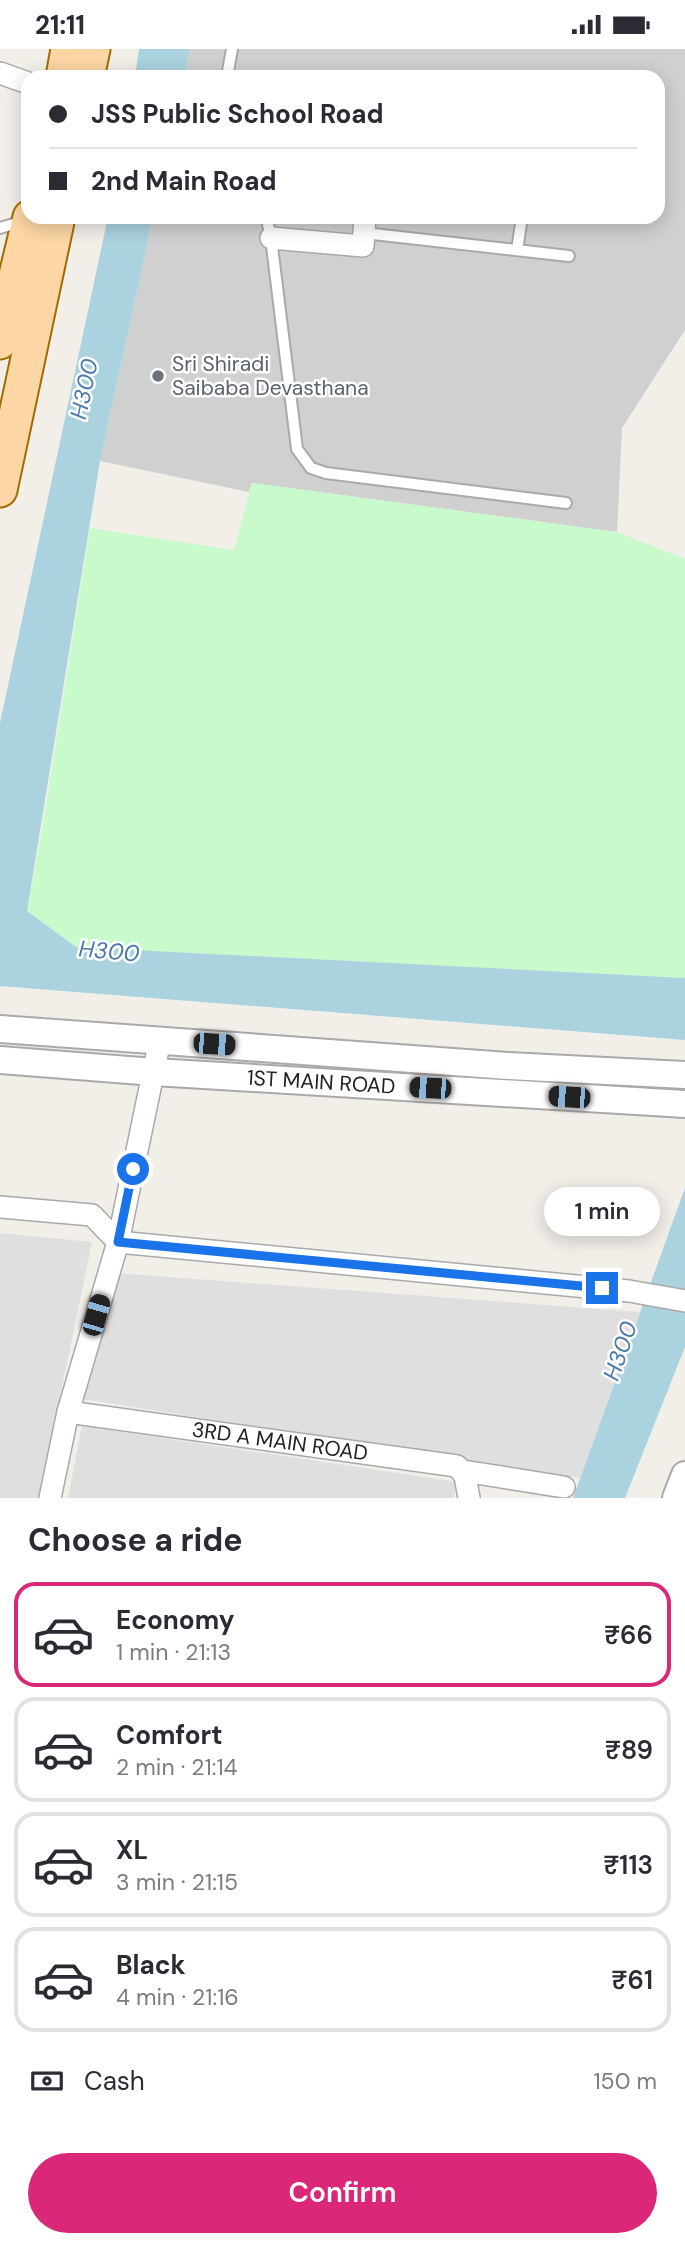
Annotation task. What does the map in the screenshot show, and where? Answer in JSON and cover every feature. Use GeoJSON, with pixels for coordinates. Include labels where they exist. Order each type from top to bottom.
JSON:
{"type":"FeatureCollection","features":[{"type":"Feature","properties":{"kind":"main road"},"geometry":{"type":"LineString","coordinates":[[64,70],[68,49]]}},
{"type":"Feature","properties":{"kind":"main road"},"geometry":{"type":"LineString","coordinates":[[88,70],[93,49]]}},
{"type":"Feature","properties":{"kind":"main road"},"geometry":{"type":"LineString","coordinates":[[0,342],[7,285],[28,224]]}},
{"type":"Feature","properties":{"kind":"main road"},"geometry":{"type":"LineString","coordinates":[[0,490],[29,224]]}},
{"type":"Feature","properties":{"kind":"street"},"geometry":{"type":"LineString","coordinates":[[0,73],[21,80]]}},
{"type":"Feature","properties":{"kind":"street"},"geometry":{"type":"LineString","coordinates":[[271,239],[363,246],[364,225]]}},
{"type":"Feature","properties":{"kind":"street"},"geometry":{"type":"LineString","coordinates":[[0,1030],[508,1066],[685,1075]]}},
{"type":"Feature","properties":{"kind":"street"},"geometry":{"type":"LineString","coordinates":[[50,1498],[68,1412],[118,1242],[160,1040]]}},
{"type":"Feature","properties":{"kind":"street","name":"1ST MAIN ROAD"},"geometry":{"type":"LineString","coordinates":[[0,1060],[682,1104]]}},
{"type":"Feature","properties":{"kind":"street"},"geometry":{"type":"LineString","coordinates":[[0,1207],[92,1215],[118,1242],[629,1291],[685,1301]]}},
{"type":"Feature","properties":{"kind":"street","name":"3RD A MAIN ROAD"},"geometry":{"type":"LineString","coordinates":[[68,1412],[457,1466],[463,1471],[564,1487]]}},
{"type":"Feature","properties":{"kind":"street"},"geometry":{"type":"LineString","coordinates":[[463,1471],[469,1498]]}},
{"type":"Feature","properties":{"kind":"street"},"geometry":{"type":"LineString","coordinates":[[676,1498],[685,1475]]}},
{"type":"Feature","properties":{"kind":"lane"},"geometry":{"type":"LineString","coordinates":[[228,70],[232,49]]}},
{"type":"Feature","properties":{"kind":"lane"},"geometry":{"type":"LineString","coordinates":[[268,224],[297,449],[312,468],[326,473],[566,503]]}},
{"type":"Feature","properties":{"kind":"lane"},"geometry":{"type":"LineString","coordinates":[[517,250],[521,224]]}},
{"type":"Feature","properties":{"kind":"lane"},"geometry":{"type":"LineString","coordinates":[[364,225],[569,256]]}},
{"type":"Feature","properties":{"kind":"shaded area"},"geometry":{"type":"Polygon","coordinates":[[[190,49],[685,49],[685,330],[622,428],[617,532],[252,483],[249,492],[100,461],[151,224],[665,224],[665,70],[186,70],[190,49]]]}},
{"type":"Feature","properties":{"kind":"shaded area"},"geometry":{"type":"Polygon","coordinates":[[[0,1233],[92,1242],[39,1498],[0,1498],[0,1233]]]}},
{"type":"Feature","properties":{"kind":"shaded area"},"geometry":{"type":"Polygon","coordinates":[[[115,1273],[640,1312],[580,1478],[82,1399],[115,1273]]]}},
{"type":"Feature","properties":{"kind":"shaded area"},"geometry":{"type":"Polygon","coordinates":[[[82,1426],[458,1482],[453,1498],[68,1498],[82,1426]]]}},
{"type":"Feature","properties":{"kind":"green space"},"geometry":{"type":"Polygon","coordinates":[[[252,483],[617,532],[685,559],[685,978],[76,947],[27,911],[90,528],[234,550],[252,483]]]}},
{"type":"Feature","properties":{"kind":"water"},"geometry":{"type":"Polygon","coordinates":[[[139,49],[190,49],[186,70],[136,70],[139,49]]]}},
{"type":"Feature","properties":{"kind":"water","name":"H300"},"geometry":{"type":"Polygon","coordinates":[[[107,224],[151,224],[100,461],[27,911],[76,947],[685,978],[685,1040],[0,986],[0,723],[107,224]]]}},
{"type":"Feature","properties":{"kind":"water"},"geometry":{"type":"Polygon","coordinates":[[[685,1188],[685,1347],[625,1498],[573,1498],[685,1188]]]}},
{"type":"Feature","properties":{"kind":"place","name":"Sri Shiradi Saibaba Devasthana"},"geometry":{"type":"Point","coordinates":[158,376]}},
{"type":"Feature","properties":{"kind":"route"},"geometry":{"type":"LineString","coordinates":[[133,1169],[118,1242],[602,1288]]}}]}
